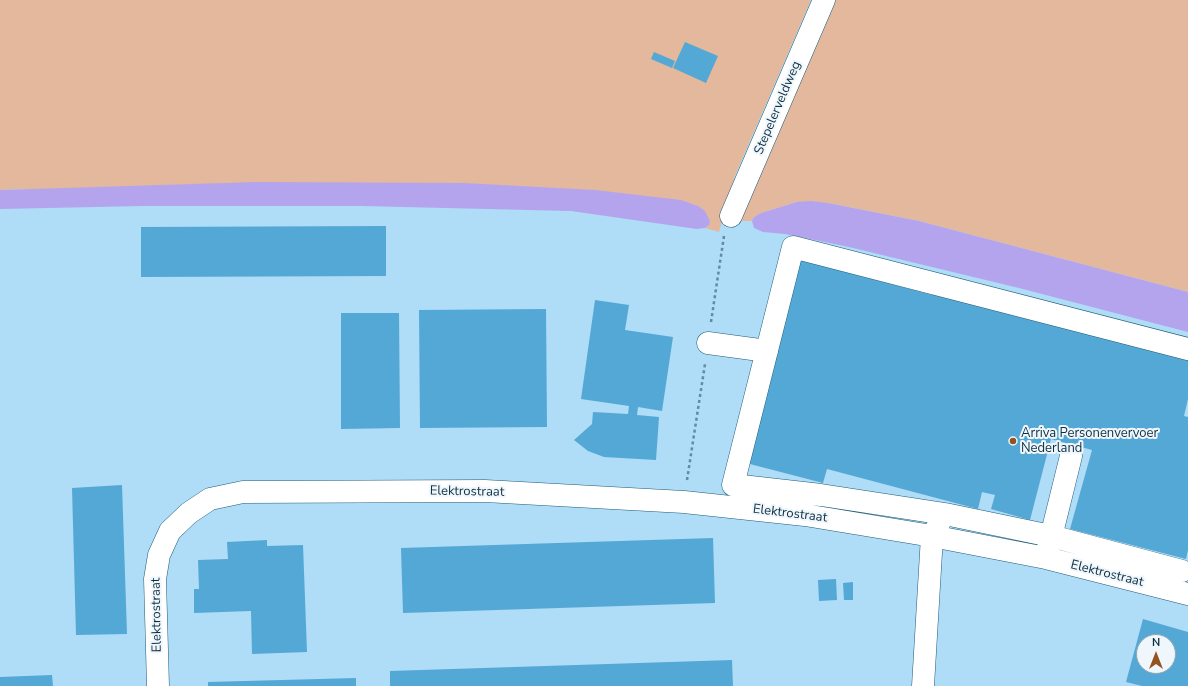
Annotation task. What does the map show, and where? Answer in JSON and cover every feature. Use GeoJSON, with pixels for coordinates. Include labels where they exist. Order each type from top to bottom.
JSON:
{"type":"FeatureCollection","features":[{"type":"Feature","properties":{"kind":"street","name":"Stepelerveldweg"},"geometry":{"type":"LineString","coordinates":[[731,216],[824,0]]}},
{"type":"Feature","properties":{"kind":"street"},"geometry":{"type":"LineString","coordinates":[[1182,571],[1051,536],[945,514],[733,485],[793,247],[1188,349]]}},
{"type":"Feature","properties":{"kind":"street"},"geometry":{"type":"LineString","coordinates":[[708,343],[767,351]]}},
{"type":"Feature","properties":{"kind":"street"},"geometry":{"type":"LineString","coordinates":[[1046,558],[1071,456]]}},
{"type":"Feature","properties":{"kind":"street","name":"Elektrostraat"},"geometry":{"type":"LineString","coordinates":[[158,686],[154,579],[159,555],[170,531],[189,513],[210,499],[244,492],[485,491],[684,502],[805,515],[932,536],[1046,558],[1188,594]]}},
{"type":"Feature","properties":{"kind":"street"},"geometry":{"type":"LineString","coordinates":[[852,523],[856,501]]}},
{"type":"Feature","properties":{"kind":"street"},"geometry":{"type":"LineString","coordinates":[[923,686],[932,536],[945,514]]}},
{"type":"Feature","properties":{"kind":"street"},"geometry":{"type":"LineString","coordinates":[[1130,579],[1135,558]]}},
{"type":"Feature","properties":{"kind":"shaded area"},"geometry":{"type":"Polygon","coordinates":[[[0,0],[811,0],[734,178],[736,182],[719,232],[705,228],[709,225],[708,216],[25,189],[0,190],[0,0]]]}},
{"type":"Feature","properties":{"kind":"shaded area"},"geometry":{"type":"Polygon","coordinates":[[[833,0],[1188,0],[1188,292],[919,221],[828,203],[797,202],[761,213],[754,217],[752,221],[736,221],[833,0]]]}},
{"type":"Feature","properties":{"kind":"shaded area"},"geometry":{"type":"Polygon","coordinates":[[[257,182],[464,183],[595,190],[681,200],[698,206],[705,211],[710,221],[709,225],[705,228],[697,229],[571,211],[362,206],[143,206],[0,209],[0,190],[257,182]]]}},
{"type":"Feature","properties":{"kind":"shaded area"},"geometry":{"type":"Polygon","coordinates":[[[811,201],[919,221],[1188,292],[1188,332],[1019,288],[849,247],[785,234],[763,232],[754,228],[752,221],[754,217],[761,213],[797,202],[811,201]]]}},
{"type":"Feature","properties":{"kind":"building"},"geometry":{"type":"Polygon","coordinates":[[[685,42],[718,56],[706,83],[673,68],[685,42]]]}},
{"type":"Feature","properties":{"kind":"building"},"geometry":{"type":"Polygon","coordinates":[[[654,52],[675,61],[672,68],[651,59],[654,52]]]}},
{"type":"Feature","properties":{"kind":"building"},"geometry":{"type":"Polygon","coordinates":[[[386,226],[386,276],[141,277],[141,227],[386,226]]]}},
{"type":"Feature","properties":{"kind":"building"},"geometry":{"type":"Polygon","coordinates":[[[800,260],[932,295],[934,288],[1188,355],[1188,399],[1184,416],[1188,417],[1188,550],[1186,559],[1070,529],[1092,450],[1051,439],[1030,520],[991,509],[995,495],[982,492],[978,509],[827,469],[823,483],[746,463],[800,260]]]}},
{"type":"Feature","properties":{"kind":"building"},"geometry":{"type":"Polygon","coordinates":[[[595,300],[629,305],[625,330],[673,337],[662,411],[638,407],[637,415],[659,417],[656,460],[604,457],[588,451],[574,440],[592,424],[593,412],[628,414],[629,406],[581,399],[595,300]]]}},
{"type":"Feature","properties":{"kind":"building"},"geometry":{"type":"Polygon","coordinates":[[[546,309],[547,427],[420,428],[419,310],[546,309]]]}},
{"type":"Feature","properties":{"kind":"building"},"geometry":{"type":"Polygon","coordinates":[[[341,313],[399,313],[400,428],[341,429],[341,313]]]}},
{"type":"Feature","properties":{"kind":"building"},"geometry":{"type":"Polygon","coordinates":[[[122,485],[127,634],[76,635],[72,488],[122,485]]]}},
{"type":"Feature","properties":{"kind":"building"},"geometry":{"type":"Polygon","coordinates":[[[713,538],[715,603],[403,613],[401,548],[713,538]]]}},
{"type":"Feature","properties":{"kind":"building"},"geometry":{"type":"Polygon","coordinates":[[[267,540],[267,546],[303,545],[307,652],[252,654],[251,611],[194,613],[194,589],[199,589],[198,560],[228,559],[227,542],[267,540]]]}},
{"type":"Feature","properties":{"kind":"building"},"geometry":{"type":"Polygon","coordinates":[[[836,579],[837,600],[819,601],[818,580],[836,579]]]}},
{"type":"Feature","properties":{"kind":"building"},"geometry":{"type":"Polygon","coordinates":[[[853,582],[853,600],[844,600],[843,583],[853,582]]]}},
{"type":"Feature","properties":{"kind":"building"},"geometry":{"type":"Polygon","coordinates":[[[1143,619],[1188,632],[1188,686],[1142,686],[1126,682],[1136,645],[1136,674],[1176,674],[1176,634],[1139,634],[1143,619]]]}},
{"type":"Feature","properties":{"kind":"building"},"geometry":{"type":"Polygon","coordinates":[[[732,660],[733,686],[390,686],[390,671],[732,660]]]}},
{"type":"Feature","properties":{"kind":"building"},"geometry":{"type":"Polygon","coordinates":[[[52,675],[53,686],[0,686],[0,677],[52,675]]]}},
{"type":"Feature","properties":{"kind":"building"},"geometry":{"type":"Polygon","coordinates":[[[356,678],[356,686],[208,686],[208,682],[356,678]]]}},
{"type":"Feature","properties":{"kind":"place","name":"Arriva Personenvervoer Nederland"},"geometry":{"type":"Point","coordinates":[1013,441]}}]}
